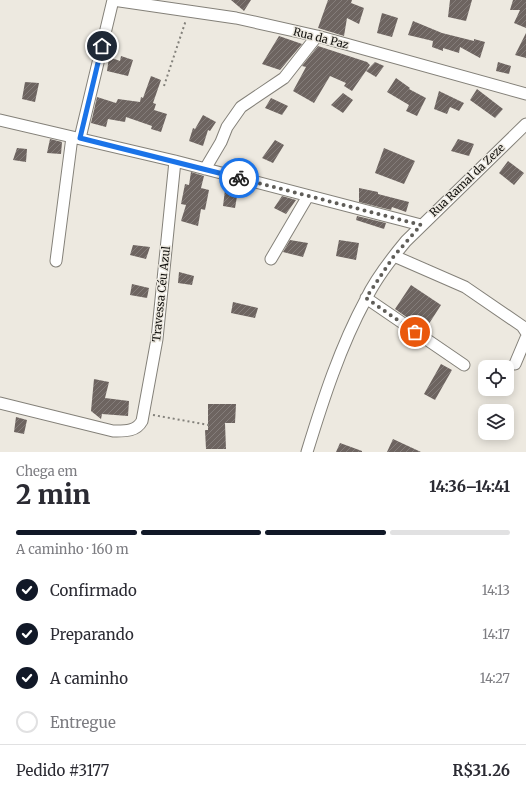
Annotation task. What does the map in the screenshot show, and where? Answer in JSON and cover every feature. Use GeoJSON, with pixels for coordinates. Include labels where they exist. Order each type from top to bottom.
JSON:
{"type":"FeatureCollection","features":[{"type":"Feature","properties":{"kind":"street","name":"Rua da Paz"},"geometry":{"type":"LineString","coordinates":[[113,0],[236,18],[317,36],[526,94]]}},
{"type":"Feature","properties":{"kind":"street"},"geometry":{"type":"LineString","coordinates":[[56,261],[76,138],[113,0]]}},
{"type":"Feature","properties":{"kind":"street"},"geometry":{"type":"LineString","coordinates":[[205,169],[221,142],[227,127],[241,107],[284,78],[317,36]]}},
{"type":"Feature","properties":{"kind":"street"},"geometry":{"type":"LineString","coordinates":[[0,120],[205,169],[421,225]]}},
{"type":"Feature","properties":{"kind":"street","name":"Rua Ramal da Zeze"},"geometry":{"type":"LineString","coordinates":[[307,452],[335,368],[366,298],[394,256],[421,225],[526,124]]}},
{"type":"Feature","properties":{"kind":"street","name":"Travessa Céu Azul"},"geometry":{"type":"LineString","coordinates":[[0,402],[113,431],[125,431],[135,429],[139,426],[158,339],[175,162]]}},
{"type":"Feature","properties":{"kind":"street"},"geometry":{"type":"LineString","coordinates":[[272,259],[308,196]]}},
{"type":"Feature","properties":{"kind":"street"},"geometry":{"type":"LineString","coordinates":[[394,256],[465,287],[522,326],[526,332]]}},
{"type":"Feature","properties":{"kind":"street"},"geometry":{"type":"LineString","coordinates":[[366,298],[464,365]]}},
{"type":"Feature","properties":{"kind":"street"},"geometry":{"type":"LineString","coordinates":[[515,364],[526,338]]}},
{"type":"Feature","properties":{"kind":"path"},"geometry":{"type":"LineString","coordinates":[[164,86],[189,11]]}},
{"type":"Feature","properties":{"kind":"path"},"geometry":{"type":"LineString","coordinates":[[143,413],[209,425]]}},
{"type":"Feature","properties":{"kind":"building"},"geometry":{"type":"Polygon","coordinates":[[[231,0],[251,0],[244,11],[231,0]]]}},
{"type":"Feature","properties":{"kind":"building"},"geometry":{"type":"Polygon","coordinates":[[[328,0],[352,0],[351,3],[364,8],[359,24],[347,18],[344,36],[318,28],[328,0]]]}},
{"type":"Feature","properties":{"kind":"building"},"geometry":{"type":"Polygon","coordinates":[[[450,0],[472,0],[466,21],[448,17],[450,0]]]}},
{"type":"Feature","properties":{"kind":"building"},"geometry":{"type":"Polygon","coordinates":[[[513,0],[526,0],[526,28],[514,23],[520,10],[510,10],[513,0]]]}},
{"type":"Feature","properties":{"kind":"building"},"geometry":{"type":"Polygon","coordinates":[[[382,13],[398,18],[392,37],[377,33],[382,13]]]}},
{"type":"Feature","properties":{"kind":"building"},"geometry":{"type":"Polygon","coordinates":[[[413,21],[442,33],[474,41],[474,39],[485,42],[480,58],[460,47],[459,53],[443,48],[443,51],[432,47],[433,41],[408,35],[413,21]]]}},
{"type":"Feature","properties":{"kind":"building"},"geometry":{"type":"Polygon","coordinates":[[[526,33],[526,58],[515,55],[526,33]]]}},
{"type":"Feature","properties":{"kind":"building"},"geometry":{"type":"Polygon","coordinates":[[[279,36],[302,44],[280,70],[262,64],[279,36]]]}},
{"type":"Feature","properties":{"kind":"building"},"geometry":{"type":"Polygon","coordinates":[[[318,46],[367,62],[370,65],[352,91],[344,86],[346,83],[330,76],[314,103],[293,91],[306,67],[302,66],[318,46]]]}},
{"type":"Feature","properties":{"kind":"building"},"geometry":{"type":"Polygon","coordinates":[[[121,56],[133,60],[128,76],[107,71],[109,57],[120,61],[121,56]]]}},
{"type":"Feature","properties":{"kind":"building"},"geometry":{"type":"Polygon","coordinates":[[[375,62],[384,66],[376,77],[366,71],[375,62]]]}},
{"type":"Feature","properties":{"kind":"building"},"geometry":{"type":"Polygon","coordinates":[[[498,62],[511,66],[509,74],[496,71],[498,62]]]}},
{"type":"Feature","properties":{"kind":"building"},"geometry":{"type":"Polygon","coordinates":[[[151,76],[161,80],[153,103],[156,104],[154,110],[167,114],[161,132],[151,129],[152,126],[126,117],[125,122],[108,119],[106,127],[91,123],[97,97],[116,103],[118,99],[140,102],[141,97],[143,98],[151,76]]]}},
{"type":"Feature","properties":{"kind":"building"},"geometry":{"type":"Polygon","coordinates":[[[396,78],[410,88],[409,89],[426,98],[417,116],[406,111],[409,105],[387,92],[396,78]]]}},
{"type":"Feature","properties":{"kind":"building"},"geometry":{"type":"Polygon","coordinates":[[[25,82],[39,83],[35,102],[22,99],[25,82]]]}},
{"type":"Feature","properties":{"kind":"building"},"geometry":{"type":"Polygon","coordinates":[[[477,89],[503,109],[495,118],[470,100],[477,89]]]}},
{"type":"Feature","properties":{"kind":"building"},"geometry":{"type":"Polygon","coordinates":[[[439,91],[464,103],[459,111],[450,107],[447,114],[434,109],[439,91]]]}},
{"type":"Feature","properties":{"kind":"building"},"geometry":{"type":"Polygon","coordinates":[[[343,93],[353,100],[343,113],[331,105],[343,93]]]}},
{"type":"Feature","properties":{"kind":"building"},"geometry":{"type":"Polygon","coordinates":[[[271,98],[288,106],[282,115],[265,108],[271,98]]]}},
{"type":"Feature","properties":{"kind":"building"},"geometry":{"type":"Polygon","coordinates":[[[203,115],[216,122],[210,131],[208,130],[203,146],[189,141],[193,128],[195,129],[203,115]]]}},
{"type":"Feature","properties":{"kind":"building"},"geometry":{"type":"Polygon","coordinates":[[[50,139],[62,142],[61,154],[47,153],[50,139]]]}},
{"type":"Feature","properties":{"kind":"building"},"geometry":{"type":"Polygon","coordinates":[[[458,139],[474,144],[469,156],[451,151],[458,139]]]}},
{"type":"Feature","properties":{"kind":"building"},"geometry":{"type":"Polygon","coordinates":[[[275,140],[284,145],[273,163],[262,158],[275,140]]]}},
{"type":"Feature","properties":{"kind":"building"},"geometry":{"type":"Polygon","coordinates":[[[17,148],[27,149],[26,162],[13,160],[17,148]]]}},
{"type":"Feature","properties":{"kind":"building"},"geometry":{"type":"Polygon","coordinates":[[[384,148],[415,161],[404,184],[375,173],[384,148]]]}},
{"type":"Feature","properties":{"kind":"building"},"geometry":{"type":"Polygon","coordinates":[[[508,161],[524,173],[514,185],[499,173],[508,161]]]}},
{"type":"Feature","properties":{"kind":"building"},"geometry":{"type":"Polygon","coordinates":[[[191,172],[204,176],[201,188],[209,190],[205,210],[201,209],[198,226],[181,221],[186,205],[181,204],[185,184],[189,185],[191,172]]]}},
{"type":"Feature","properties":{"kind":"building"},"geometry":{"type":"Polygon","coordinates":[[[226,182],[239,185],[235,208],[223,206],[226,182]]]}},
{"type":"Feature","properties":{"kind":"building"},"geometry":{"type":"Polygon","coordinates":[[[359,188],[378,192],[378,194],[409,202],[406,212],[392,207],[391,210],[359,202],[359,188]]]}},
{"type":"Feature","properties":{"kind":"building"},"geometry":{"type":"Polygon","coordinates":[[[282,196],[296,200],[286,214],[274,208],[282,196]]]}},
{"type":"Feature","properties":{"kind":"building"},"geometry":{"type":"Polygon","coordinates":[[[357,216],[386,223],[384,229],[356,220],[357,216]]]}},
{"type":"Feature","properties":{"kind":"building"},"geometry":{"type":"Polygon","coordinates":[[[290,240],[308,243],[303,257],[283,252],[290,240]]]}},
{"type":"Feature","properties":{"kind":"building"},"geometry":{"type":"Polygon","coordinates":[[[339,240],[359,243],[356,260],[336,256],[339,240]]]}},
{"type":"Feature","properties":{"kind":"building"},"geometry":{"type":"Polygon","coordinates":[[[133,245],[150,247],[146,259],[130,255],[133,245]]]}},
{"type":"Feature","properties":{"kind":"building"},"geometry":{"type":"Polygon","coordinates":[[[179,272],[194,276],[192,285],[178,283],[179,272]]]}},
{"type":"Feature","properties":{"kind":"building"},"geometry":{"type":"Polygon","coordinates":[[[132,284],[149,288],[147,298],[130,295],[132,284]]]}},
{"type":"Feature","properties":{"kind":"building"},"geometry":{"type":"Polygon","coordinates":[[[411,285],[441,305],[425,330],[395,309],[411,285]]]}},
{"type":"Feature","properties":{"kind":"building"},"geometry":{"type":"Polygon","coordinates":[[[233,302],[258,308],[255,318],[231,313],[233,302]]]}},
{"type":"Feature","properties":{"kind":"building"},"geometry":{"type":"Polygon","coordinates":[[[441,364],[452,370],[435,400],[424,394],[441,364]]]}},
{"type":"Feature","properties":{"kind":"building"},"geometry":{"type":"Polygon","coordinates":[[[94,379],[109,382],[105,398],[129,401],[128,416],[102,414],[101,419],[91,411],[94,379]]]}},
{"type":"Feature","properties":{"kind":"building"},"geometry":{"type":"Polygon","coordinates":[[[208,404],[236,404],[235,423],[225,423],[226,449],[206,449],[205,430],[208,430],[208,404]]]}},
{"type":"Feature","properties":{"kind":"building"},"geometry":{"type":"Polygon","coordinates":[[[16,417],[27,420],[24,434],[14,432],[16,417]]]}},
{"type":"Feature","properties":{"kind":"building"},"geometry":{"type":"Polygon","coordinates":[[[393,439],[421,452],[387,452],[393,439]]]}},
{"type":"Feature","properties":{"kind":"building"},"geometry":{"type":"Polygon","coordinates":[[[340,443],[362,451],[362,452],[336,452],[340,443]]]}},
{"type":"Feature","properties":{"kind":"way so far"},"geometry":{"type":"LineString","coordinates":[[239,178],[421,225],[394,256],[366,298],[415,332]]}},
{"type":"Feature","properties":{"kind":"route"},"geometry":{"type":"LineString","coordinates":[[102,46],[80,138],[239,178]]}}]}
